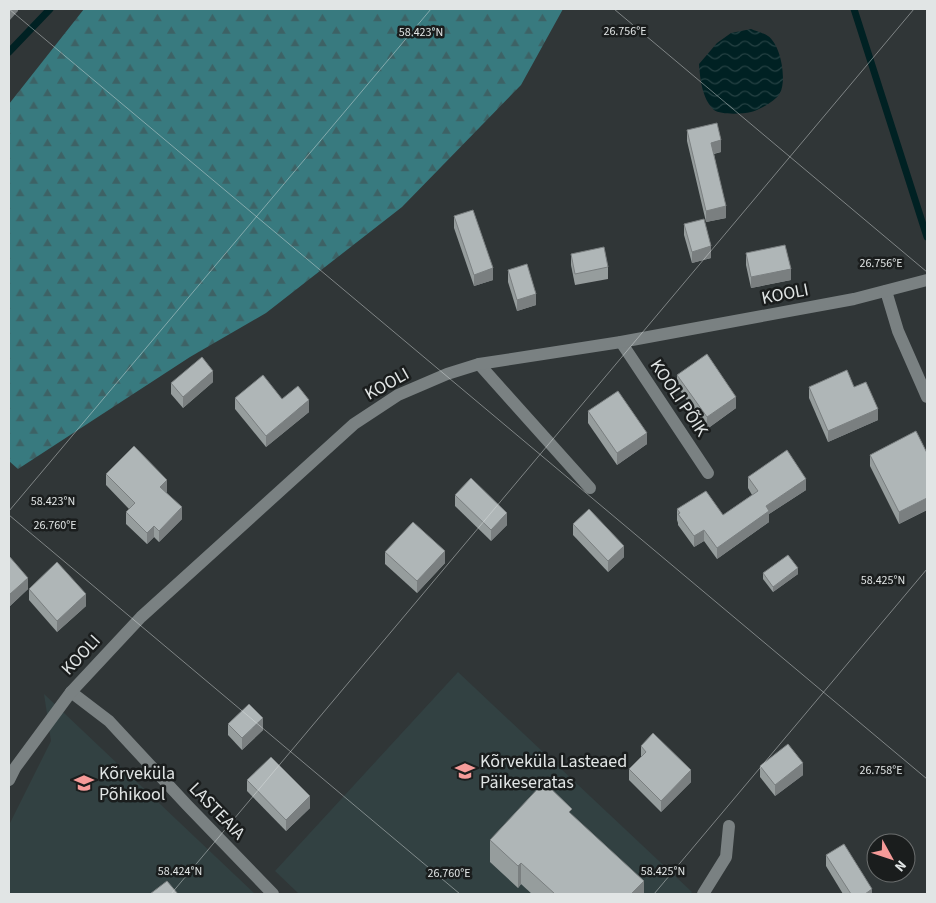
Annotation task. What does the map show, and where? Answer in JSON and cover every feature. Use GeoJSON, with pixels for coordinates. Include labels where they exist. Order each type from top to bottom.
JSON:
{"type":"FeatureCollection","features":[{"type":"Feature","properties":{"kind":"street","name":"KOOLI"},"geometry":{"type":"LineString","coordinates":[[9,780],[15,768],[71,692],[141,617],[354,424],[398,395],[447,374],[479,364],[621,342],[854,299],[927,280]]}},
{"type":"Feature","properties":{"kind":"street"},"geometry":{"type":"LineString","coordinates":[[886,291],[898,331],[927,397]]}},
{"type":"Feature","properties":{"kind":"street","name":"KOOLI PÕIK"},"geometry":{"type":"LineString","coordinates":[[621,342],[708,473]]}},
{"type":"Feature","properties":{"kind":"street"},"geometry":{"type":"LineString","coordinates":[[479,364],[590,488]]}},
{"type":"Feature","properties":{"kind":"street","name":"LASTEAIA"},"geometry":{"type":"LineString","coordinates":[[71,692],[109,721],[273,894]]}},
{"type":"Feature","properties":{"kind":"street"},"geometry":{"type":"LineString","coordinates":[[703,894],[726,857],[729,826]]}},
{"type":"Feature","properties":{"kind":"shaded area","name":"Kõrveküla Lasteaed Päikeseratas"},"geometry":{"type":"Polygon","coordinates":[[[458,672],[692,892],[690,894],[299,894],[275,871],[458,672]]]}},
{"type":"Feature","properties":{"kind":"shaded area","name":"Kõrveküla Põhikool"},"geometry":{"type":"Polygon","coordinates":[[[44,694],[255,894],[9,894],[9,825],[51,741],[44,694]]]}},
{"type":"Feature","properties":{"kind":"green space"},"geometry":{"type":"Polygon","coordinates":[[[84,9],[563,9],[521,85],[402,207],[266,313],[190,357],[18,469],[9,461],[9,104],[84,9]]]}},
{"type":"Feature","properties":{"kind":"water"},"geometry":{"type":"Polygon","coordinates":[[[751,29],[768,36],[776,47],[783,72],[780,93],[767,105],[751,112],[732,114],[717,112],[710,105],[704,94],[699,64],[717,43],[731,33],[751,29]]]}},
{"type":"Feature","properties":{"kind":"building"},"geometry":{"type":"Polygon","coordinates":[[[717,123],[721,140],[711,143],[726,206],[706,211],[687,130],[717,123]]]}},
{"type":"Feature","properties":{"kind":"building"},"geometry":{"type":"Polygon","coordinates":[[[473,210],[493,268],[474,275],[454,216],[473,210]]]}},
{"type":"Feature","properties":{"kind":"building"},"geometry":{"type":"Polygon","coordinates":[[[704,219],[711,246],[692,252],[684,224],[704,219]]]}},
{"type":"Feature","properties":{"kind":"building"},"geometry":{"type":"Polygon","coordinates":[[[785,245],[791,269],[751,277],[746,253],[785,245]]]}},
{"type":"Feature","properties":{"kind":"building"},"geometry":{"type":"Polygon","coordinates":[[[604,247],[608,267],[575,274],[571,254],[604,247]]]}},
{"type":"Feature","properties":{"kind":"building"},"geometry":{"type":"Polygon","coordinates":[[[527,264],[536,294],[517,300],[508,270],[527,264]]]}},
{"type":"Feature","properties":{"kind":"building"},"geometry":{"type":"Polygon","coordinates":[[[707,354],[736,397],[707,417],[677,375],[707,354]]]}},
{"type":"Feature","properties":{"kind":"building"},"geometry":{"type":"Polygon","coordinates":[[[202,357],[213,371],[183,397],[171,383],[202,357]]]}},
{"type":"Feature","properties":{"kind":"building"},"geometry":{"type":"Polygon","coordinates":[[[847,370],[854,387],[866,382],[878,409],[828,431],[809,387],[847,370]]]}},
{"type":"Feature","properties":{"kind":"building"},"geometry":{"type":"Polygon","coordinates":[[[263,375],[282,399],[298,386],[309,400],[266,436],[235,398],[263,375]]]}},
{"type":"Feature","properties":{"kind":"building"},"geometry":{"type":"Polygon","coordinates":[[[618,391],[647,433],[617,453],[588,411],[618,391]]]}},
{"type":"Feature","properties":{"kind":"building"},"geometry":{"type":"Polygon","coordinates":[[[916,431],[927,453],[927,498],[899,512],[870,455],[916,431]]]}},
{"type":"Feature","properties":{"kind":"building"},"geometry":{"type":"Polygon","coordinates":[[[134,446],[167,480],[160,487],[182,507],[159,531],[154,526],[147,533],[126,512],[135,503],[106,474],[134,446]]]}},
{"type":"Feature","properties":{"kind":"building"},"geometry":{"type":"Polygon","coordinates":[[[787,450],[806,479],[766,506],[769,511],[717,548],[704,530],[694,536],[678,514],[680,513],[677,509],[706,491],[723,515],[758,491],[748,477],[787,450]]]}},
{"type":"Feature","properties":{"kind":"building"},"geometry":{"type":"Polygon","coordinates":[[[471,478],[507,513],[491,530],[455,495],[471,478]]]}},
{"type":"Feature","properties":{"kind":"building"},"geometry":{"type":"Polygon","coordinates":[[[589,509],[624,546],[608,561],[573,524],[589,509]]]}},
{"type":"Feature","properties":{"kind":"building"},"geometry":{"type":"Polygon","coordinates":[[[413,522],[445,551],[417,581],[385,552],[413,522]]]}},
{"type":"Feature","properties":{"kind":"building"},"geometry":{"type":"Polygon","coordinates":[[[788,555],[798,568],[773,587],[763,573],[788,555]]]}},
{"type":"Feature","properties":{"kind":"building"},"geometry":{"type":"Polygon","coordinates":[[[9,556],[28,578],[10,594],[9,593],[9,556]]]}},
{"type":"Feature","properties":{"kind":"building"},"geometry":{"type":"Polygon","coordinates":[[[57,562],[86,594],[57,621],[29,589],[57,562]]]}},
{"type":"Feature","properties":{"kind":"building"},"geometry":{"type":"Polygon","coordinates":[[[249,704],[263,718],[242,738],[228,724],[249,704]]]}},
{"type":"Feature","properties":{"kind":"building"},"geometry":{"type":"Polygon","coordinates":[[[653,733],[691,770],[661,801],[629,769],[646,752],[641,746],[653,733]]]}},
{"type":"Feature","properties":{"kind":"building"},"geometry":{"type":"Polygon","coordinates":[[[788,744],[803,763],[775,785],[760,766],[788,744]]]}},
{"type":"Feature","properties":{"kind":"building"},"geometry":{"type":"Polygon","coordinates":[[[271,757],[310,796],[286,820],[247,780],[271,757]]]}},
{"type":"Feature","properties":{"kind":"building"},"geometry":{"type":"Polygon","coordinates":[[[544,782],[572,809],[569,812],[644,881],[631,894],[555,894],[521,863],[518,866],[490,840],[544,782]]]}},
{"type":"Feature","properties":{"kind":"building"},"geometry":{"type":"Polygon","coordinates":[[[844,844],[866,879],[866,883],[868,883],[872,889],[865,894],[851,894],[826,855],[844,844]]]}},
{"type":"Feature","properties":{"kind":"building"},"geometry":{"type":"Polygon","coordinates":[[[167,881],[178,894],[150,894],[167,881]]]}},
{"type":"Feature","properties":{"kind":"waterway"},"geometry":{"type":"LineString","coordinates":[[9,52],[50,9]]}},
{"type":"Feature","properties":{"kind":"waterway"},"geometry":{"type":"LineString","coordinates":[[854,9],[927,237]]}},
{"type":"Feature","properties":{"kind":"place","name":"Kõrveküla Lasteaed Päikeseratas"},"geometry":{"type":"Point","coordinates":[465,771]}},
{"type":"Feature","properties":{"kind":"place","name":"Kõrveküla Põhikool"},"geometry":{"type":"Point","coordinates":[84,783]}}]}
